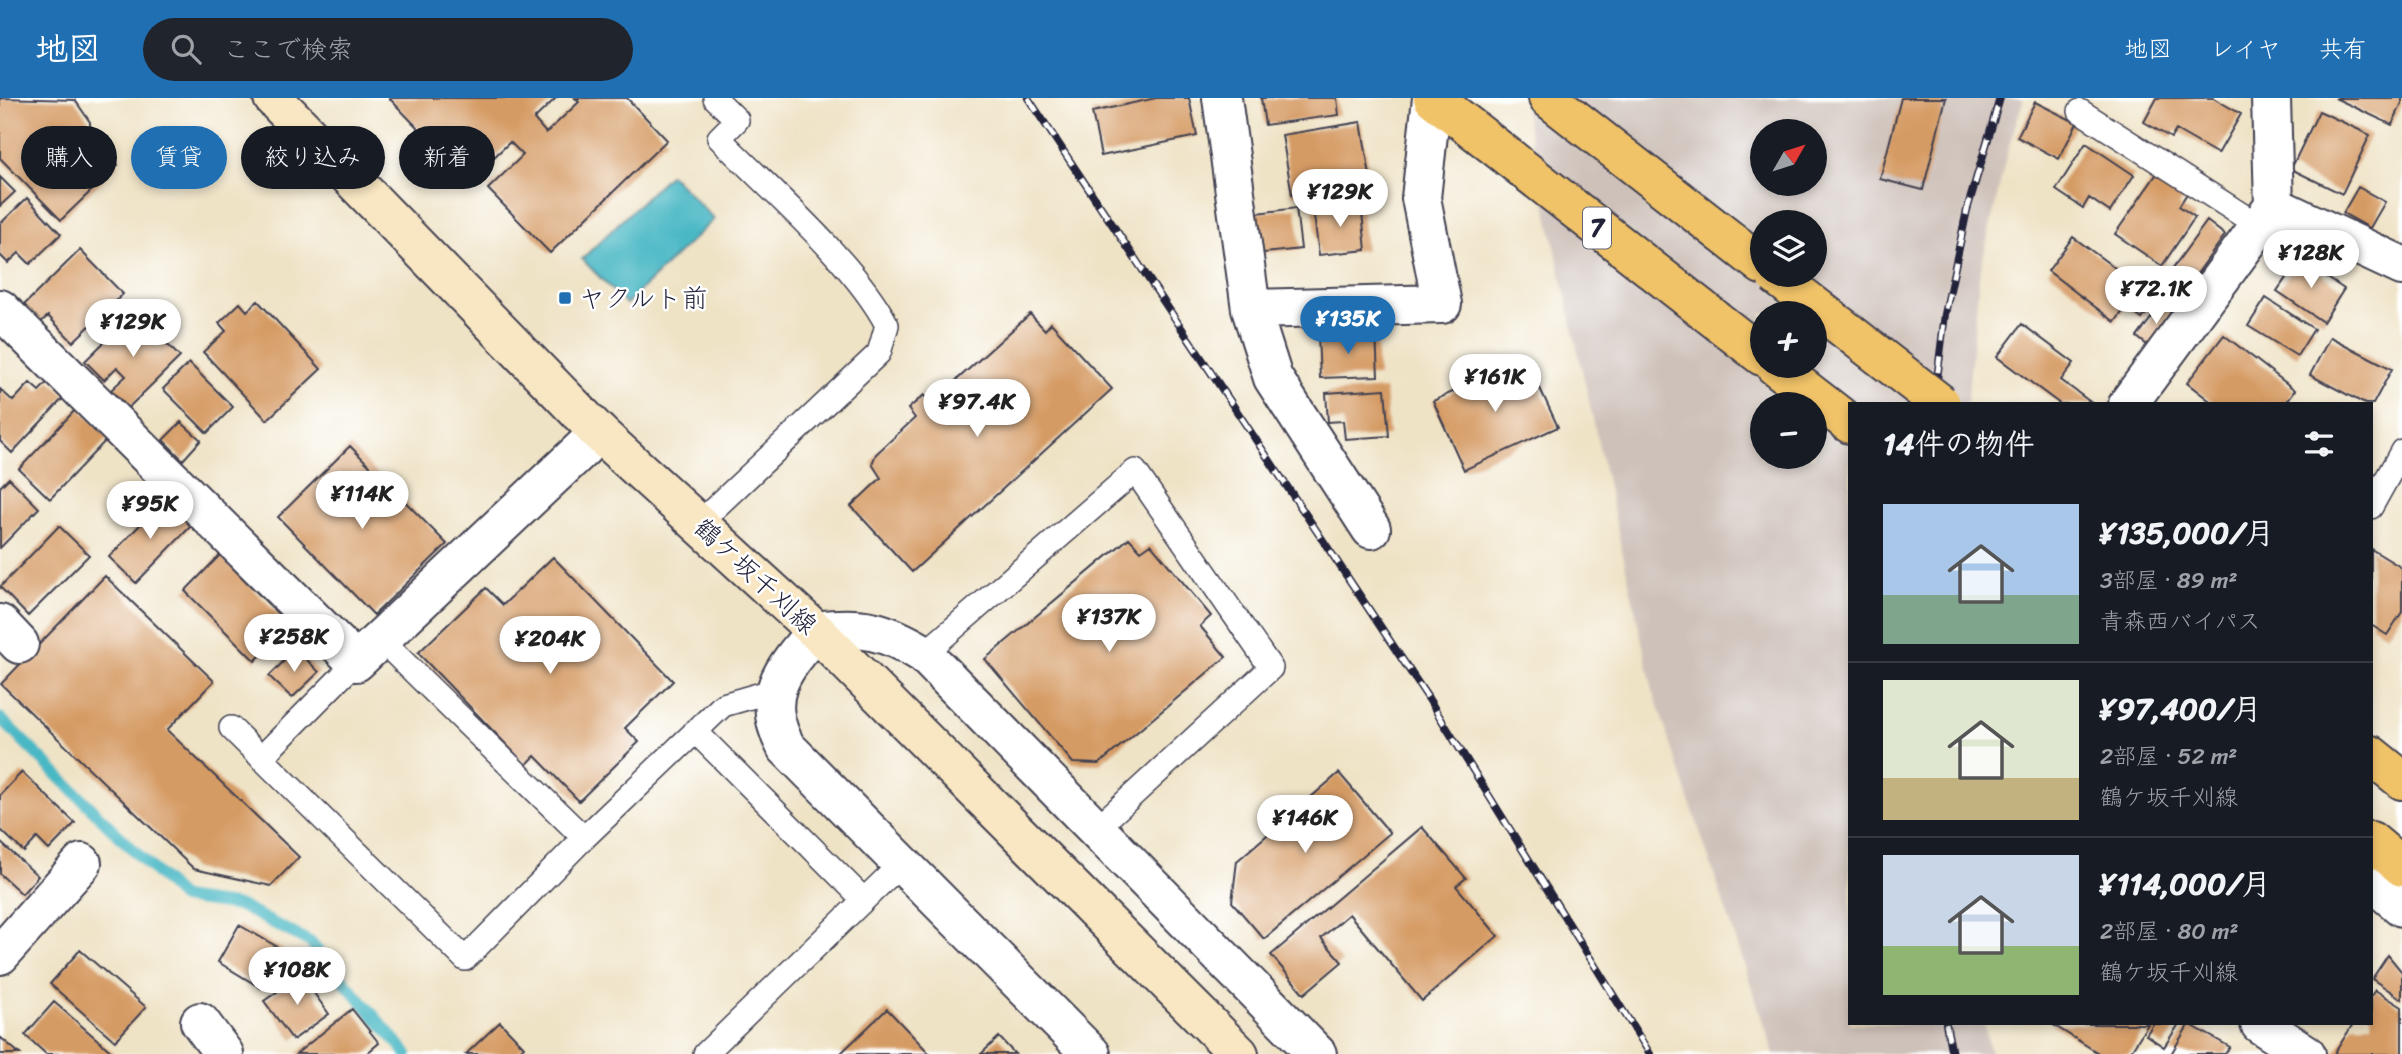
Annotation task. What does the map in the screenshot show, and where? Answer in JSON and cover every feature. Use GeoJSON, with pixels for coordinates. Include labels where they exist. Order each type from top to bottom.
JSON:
{"type":"FeatureCollection","features":[{"type":"Feature","properties":{"kind":"highway","name":"7"},"geometry":{"type":"LineString","coordinates":[[1432,98],[1750,347]]}},
{"type":"Feature","properties":{"kind":"highway"},"geometry":{"type":"LineString","coordinates":[[1548,98],[1750,256]]}},
{"type":"Feature","properties":{"kind":"highway"},"geometry":{"type":"LineString","coordinates":[[1790,287],[1938,402]]}},
{"type":"Feature","properties":{"kind":"highway"},"geometry":{"type":"LineString","coordinates":[[1791,378],[1848,422]]}},
{"type":"Feature","properties":{"kind":"highway"},"geometry":{"type":"LineString","coordinates":[[2373,757],[2402,780]]}},
{"type":"Feature","properties":{"kind":"highway"},"geometry":{"type":"LineString","coordinates":[[2373,843],[2402,867]]}},
{"type":"Feature","properties":{"kind":"main road","name":"鶴ケ坂千刈線"},"geometry":{"type":"LineString","coordinates":[[273,98],[599,433],[816,631],[1239,1054]]}},
{"type":"Feature","properties":{"kind":"street"},"geometry":{"type":"LineString","coordinates":[[1222,98],[1251,309],[1273,378],[1371,528]]}},
{"type":"Feature","properties":{"kind":"street"},"geometry":{"type":"LineString","coordinates":[[1251,309],[1442,304],[1421,198],[1432,98]]}},
{"type":"Feature","properties":{"kind":"street"},"geometry":{"type":"LineString","coordinates":[[2129,402],[2267,216],[2271,98]]}},
{"type":"Feature","properties":{"kind":"street"},"geometry":{"type":"LineString","coordinates":[[2267,216],[2402,266]]}},
{"type":"Feature","properties":{"kind":"street"},"geometry":{"type":"LineString","coordinates":[[0,309],[368,650],[599,433]]}},
{"type":"Feature","properties":{"kind":"street"},"geometry":{"type":"LineString","coordinates":[[1091,1054],[786,747],[773,712],[775,690],[785,667],[816,631],[870,629],[897,637],[924,654],[1317,1054]]}},
{"type":"Feature","properties":{"kind":"street"},"geometry":{"type":"LineString","coordinates":[[0,955],[82,863]]}},
{"type":"Feature","properties":{"kind":"street"},"geometry":{"type":"LineString","coordinates":[[2373,883],[2402,907]]}},
{"type":"Feature","properties":{"kind":"street"},"geometry":{"type":"LineString","coordinates":[[200,1022],[224,1054]]}},
{"type":"Feature","properties":{"kind":"street"},"geometry":{"type":"LineString","coordinates":[[2262,1025],[2306,1054]]}},
{"type":"Feature","properties":{"kind":"lane"},"geometry":{"type":"LineString","coordinates":[[699,523],[879,352],[887,325],[877,304],[824,245],[719,138],[737,120],[715,98]]}},
{"type":"Feature","properties":{"kind":"lane"},"geometry":{"type":"LineString","coordinates":[[2080,111],[2267,216]]}},
{"type":"Feature","properties":{"kind":"lane"},"geometry":{"type":"LineString","coordinates":[[2373,503],[2402,451]]}},
{"type":"Feature","properties":{"kind":"lane"},"geometry":{"type":"LineString","coordinates":[[924,654],[1135,471],[1271,668],[1097,828]]}},
{"type":"Feature","properties":{"kind":"lane"},"geometry":{"type":"LineString","coordinates":[[261,758],[368,650],[584,838]]}},
{"type":"Feature","properties":{"kind":"lane"},"geometry":{"type":"LineString","coordinates":[[231,728],[466,958],[584,838],[723,705],[775,690]]}},
{"type":"Feature","properties":{"kind":"lane"},"geometry":{"type":"LineString","coordinates":[[695,731],[864,900]]}},
{"type":"Feature","properties":{"kind":"lane"},"geometry":{"type":"LineString","coordinates":[[705,1054],[902,863]]}},
{"type":"Feature","properties":{"kind":"shaded area"},"geometry":{"type":"Polygon","coordinates":[[[1522,98],[2024,98],[2007,152],[1979,277],[1967,402],[1848,402],[1848,1025],[1984,1025],[1991,1054],[1774,1054],[1653,691],[1522,98]]]}},
{"type":"Feature","properties":{"kind":"water"},"geometry":{"type":"Polygon","coordinates":[[[670,174],[714,219],[626,304],[582,259],[670,174]]]}},
{"type":"Feature","properties":{"kind":"building"},"geometry":{"type":"Polygon","coordinates":[[[0,98],[75,100],[90,122],[90,126],[21,126],[21,179],[0,158],[0,98]]]}},
{"type":"Feature","properties":{"kind":"building"},"geometry":{"type":"Polygon","coordinates":[[[389,98],[556,98],[534,119],[546,133],[579,102],[575,98],[627,98],[667,140],[550,253],[488,189],[495,189],[495,182],[523,155],[510,142],[495,156],[495,126],[416,126],[389,98]]]}},
{"type":"Feature","properties":{"kind":"building"},"geometry":{"type":"Polygon","coordinates":[[[1156,98],[1189,98],[1197,136],[1101,156],[1092,112],[1156,98]]]}},
{"type":"Feature","properties":{"kind":"building"},"geometry":{"type":"Polygon","coordinates":[[[1261,98],[1337,98],[1339,115],[1265,125],[1261,98]]]}},
{"type":"Feature","properties":{"kind":"building"},"geometry":{"type":"Polygon","coordinates":[[[1901,98],[1946,98],[1923,190],[1880,179],[1901,98]]]}},
{"type":"Feature","properties":{"kind":"building"},"geometry":{"type":"Polygon","coordinates":[[[2157,98],[2213,98],[2241,114],[2218,154],[2176,130],[2171,138],[2144,122],[2157,98]]]}},
{"type":"Feature","properties":{"kind":"building"},"geometry":{"type":"Polygon","coordinates":[[[2335,98],[2402,98],[2402,103],[2392,125],[2335,98]]]}},
{"type":"Feature","properties":{"kind":"building"},"geometry":{"type":"Polygon","coordinates":[[[2035,102],[2077,123],[2059,159],[2017,137],[2035,102]]]}},
{"type":"Feature","properties":{"kind":"building"},"geometry":{"type":"Polygon","coordinates":[[[2319,111],[2370,135],[2342,194],[2291,169],[2319,111]]]}},
{"type":"Feature","properties":{"kind":"building"},"geometry":{"type":"Polygon","coordinates":[[[1361,122],[1371,182],[1292,195],[1282,135],[1361,122]]]}},
{"type":"Feature","properties":{"kind":"building"},"geometry":{"type":"Polygon","coordinates":[[[2086,143],[2134,175],[2110,212],[2089,198],[2083,208],[2056,190],[2086,143]]]}},
{"type":"Feature","properties":{"kind":"building"},"geometry":{"type":"Polygon","coordinates":[[[2158,172],[2188,192],[2179,206],[2195,217],[2162,266],[2115,234],[2158,172]]]}},
{"type":"Feature","properties":{"kind":"building"},"geometry":{"type":"Polygon","coordinates":[[[0,177],[15,192],[0,206],[0,177]]]}},
{"type":"Feature","properties":{"kind":"building"},"geometry":{"type":"Polygon","coordinates":[[[2358,187],[2385,202],[2370,228],[2343,213],[2358,187]]]}},
{"type":"Feature","properties":{"kind":"building"},"geometry":{"type":"Polygon","coordinates":[[[30,189],[93,189],[61,220],[30,189]]]}},
{"type":"Feature","properties":{"kind":"building"},"geometry":{"type":"Polygon","coordinates":[[[27,198],[61,234],[30,264],[19,253],[8,263],[0,255],[0,224],[27,198]]]}},
{"type":"Feature","properties":{"kind":"building"},"geometry":{"type":"Polygon","coordinates":[[[1361,203],[1366,250],[1319,255],[1313,208],[1361,203]]]}},
{"type":"Feature","properties":{"kind":"building"},"geometry":{"type":"Polygon","coordinates":[[[1296,208],[1301,249],[1255,254],[1250,214],[1296,208]]]}},
{"type":"Feature","properties":{"kind":"building"},"geometry":{"type":"Polygon","coordinates":[[[2207,221],[2225,235],[2183,293],[2164,280],[2207,221]]]}},
{"type":"Feature","properties":{"kind":"building"},"geometry":{"type":"Polygon","coordinates":[[[2073,237],[2157,299],[2142,319],[2126,307],[2115,322],[2048,271],[2073,237]]]}},
{"type":"Feature","properties":{"kind":"building"},"geometry":{"type":"Polygon","coordinates":[[[80,250],[123,294],[73,342],[48,316],[40,323],[23,306],[80,250]]]}},
{"type":"Feature","properties":{"kind":"building"},"geometry":{"type":"Polygon","coordinates":[[[2299,259],[2344,289],[2323,322],[2277,291],[2299,259]]]}},
{"type":"Feature","properties":{"kind":"building"},"geometry":{"type":"Polygon","coordinates":[[[2266,298],[2314,329],[2297,356],[2248,326],[2266,298]]]}},
{"type":"Feature","properties":{"kind":"building"},"geometry":{"type":"Polygon","coordinates":[[[258,301],[321,369],[267,420],[203,352],[226,331],[219,323],[240,303],[247,311],[258,301]]]}},
{"type":"Feature","properties":{"kind":"building"},"geometry":{"type":"Polygon","coordinates":[[[2161,305],[2175,315],[2151,348],[2137,337],[2161,305]]]}},
{"type":"Feature","properties":{"kind":"building"},"geometry":{"type":"Polygon","coordinates":[[[135,312],[180,357],[128,408],[111,390],[126,376],[117,367],[104,380],[85,361],[135,312]]]}},
{"type":"Feature","properties":{"kind":"building"},"geometry":{"type":"Polygon","coordinates":[[[1030,314],[1045,330],[1051,323],[1112,389],[912,572],[851,506],[881,478],[872,464],[876,454],[915,418],[908,409],[924,395],[931,403],[1030,314]]]}},
{"type":"Feature","properties":{"kind":"building"},"geometry":{"type":"Polygon","coordinates":[[[2022,324],[2074,363],[2061,380],[2090,402],[2057,402],[1997,357],[2022,324]]]}},
{"type":"Feature","properties":{"kind":"building"},"geometry":{"type":"Polygon","coordinates":[[[1376,333],[1378,376],[1320,378],[1318,335],[1376,333]]]}},
{"type":"Feature","properties":{"kind":"building"},"geometry":{"type":"Polygon","coordinates":[[[2224,335],[2295,390],[2286,402],[2211,402],[2187,383],[2224,335]]]}},
{"type":"Feature","properties":{"kind":"building"},"geometry":{"type":"Polygon","coordinates":[[[2330,337],[2392,369],[2373,404],[2361,402],[2310,375],[2330,337]]]}},
{"type":"Feature","properties":{"kind":"building"},"geometry":{"type":"Polygon","coordinates":[[[1526,358],[1558,427],[1464,470],[1433,401],[1526,358]]]}},
{"type":"Feature","properties":{"kind":"building"},"geometry":{"type":"Polygon","coordinates":[[[189,363],[233,407],[207,433],[163,389],[189,363]]]}},
{"type":"Feature","properties":{"kind":"building"},"geometry":{"type":"Polygon","coordinates":[[[50,380],[66,395],[12,453],[0,441],[0,389],[13,401],[30,383],[39,391],[50,380]]]}},
{"type":"Feature","properties":{"kind":"building"},"geometry":{"type":"Polygon","coordinates":[[[1385,389],[1389,436],[1345,439],[1343,421],[1328,422],[1326,393],[1385,389]]]}},
{"type":"Feature","properties":{"kind":"building"},"geometry":{"type":"Polygon","coordinates":[[[78,407],[109,437],[50,499],[19,469],[78,407]]]}},
{"type":"Feature","properties":{"kind":"building"},"geometry":{"type":"Polygon","coordinates":[[[181,422],[201,440],[183,460],[163,440],[181,422]]]}},
{"type":"Feature","properties":{"kind":"building"},"geometry":{"type":"Polygon","coordinates":[[[350,446],[447,544],[374,615],[278,517],[350,446]]]}},
{"type":"Feature","properties":{"kind":"building"},"geometry":{"type":"Polygon","coordinates":[[[9,478],[39,508],[0,548],[0,487],[9,478]]]}},
{"type":"Feature","properties":{"kind":"building"},"geometry":{"type":"Polygon","coordinates":[[[165,499],[192,525],[136,583],[109,557],[165,499]]]}},
{"type":"Feature","properties":{"kind":"building"},"geometry":{"type":"Polygon","coordinates":[[[59,526],[89,555],[28,616],[0,587],[59,526]]]}},
{"type":"Feature","properties":{"kind":"building"},"geometry":{"type":"Polygon","coordinates":[[[1129,538],[1141,551],[1151,544],[1211,616],[1200,626],[1226,657],[1099,764],[1073,763],[985,659],[1129,538]]]}},
{"type":"Feature","properties":{"kind":"building"},"geometry":{"type":"Polygon","coordinates":[[[2373,550],[2402,568],[2402,612],[2387,635],[2373,626],[2373,550]]]}},
{"type":"Feature","properties":{"kind":"building"},"geometry":{"type":"Polygon","coordinates":[[[220,555],[290,626],[255,661],[185,591],[220,555]]]}},
{"type":"Feature","properties":{"kind":"building"},"geometry":{"type":"Polygon","coordinates":[[[553,557],[673,681],[625,728],[639,742],[579,801],[535,756],[526,765],[418,653],[486,588],[503,605],[553,557]]]}},
{"type":"Feature","properties":{"kind":"building"},"geometry":{"type":"Polygon","coordinates":[[[105,576],[214,681],[167,730],[299,857],[271,886],[194,869],[1,684],[105,576]]]}},
{"type":"Feature","properties":{"kind":"building"},"geometry":{"type":"Polygon","coordinates":[[[296,649],[319,672],[292,698],[269,676],[296,649]]]}},
{"type":"Feature","properties":{"kind":"building"},"geometry":{"type":"Polygon","coordinates":[[[22,772],[75,823],[49,850],[37,838],[24,852],[0,829],[0,795],[22,772]]]}},
{"type":"Feature","properties":{"kind":"building"},"geometry":{"type":"Polygon","coordinates":[[[1339,773],[1390,833],[1264,939],[1232,902],[1237,861],[1339,773]]]}},
{"type":"Feature","properties":{"kind":"building"},"geometry":{"type":"Polygon","coordinates":[[[1422,827],[1466,878],[1456,886],[1498,936],[1422,1001],[1349,914],[1321,938],[1342,962],[1304,994],[1271,955],[1422,827]]]}},
{"type":"Feature","properties":{"kind":"building"},"geometry":{"type":"Polygon","coordinates":[[[0,842],[38,876],[22,894],[0,874],[0,842]]]}},
{"type":"Feature","properties":{"kind":"building"},"geometry":{"type":"Polygon","coordinates":[[[239,925],[283,950],[261,988],[218,962],[239,925]]]}},
{"type":"Feature","properties":{"kind":"building"},"geometry":{"type":"Polygon","coordinates":[[[80,950],[146,1007],[115,1041],[50,984],[80,950]]]}},
{"type":"Feature","properties":{"kind":"building"},"geometry":{"type":"Polygon","coordinates":[[[2388,955],[2402,972],[2402,999],[2373,980],[2388,955]]]}},
{"type":"Feature","properties":{"kind":"building"},"geometry":{"type":"Polygon","coordinates":[[[301,975],[329,1014],[293,1040],[264,1001],[301,975]]]}},
{"type":"Feature","properties":{"kind":"building"},"geometry":{"type":"Polygon","coordinates":[[[2375,990],[2402,1007],[2402,1054],[2334,1054],[2352,1025],[2373,1025],[2375,990]]]}},
{"type":"Feature","properties":{"kind":"building"},"geometry":{"type":"Polygon","coordinates":[[[54,1002],[114,1054],[46,1054],[25,1035],[54,1002]]]}},
{"type":"Feature","properties":{"kind":"building"},"geometry":{"type":"Polygon","coordinates":[[[352,1009],[379,1043],[366,1054],[296,1054],[352,1009]]]}},
{"type":"Feature","properties":{"kind":"building"},"geometry":{"type":"Polygon","coordinates":[[[887,1009],[930,1054],[840,1054],[887,1009]]]}},
{"type":"Feature","properties":{"kind":"building"},"geometry":{"type":"Polygon","coordinates":[[[500,1022],[524,1047],[516,1054],[466,1054],[500,1022]]]}},
{"type":"Feature","properties":{"kind":"building"},"geometry":{"type":"Polygon","coordinates":[[[2054,1025],[2147,1025],[2129,1054],[2100,1054],[2054,1025]]]}},
{"type":"Feature","properties":{"kind":"building"},"geometry":{"type":"Polygon","coordinates":[[[2152,1025],[2178,1025],[2164,1047],[2146,1035],[2152,1025]]]}},
{"type":"Feature","properties":{"kind":"building"},"geometry":{"type":"Polygon","coordinates":[[[2188,1025],[2230,1047],[2225,1054],[2171,1054],[2188,1025]]]}},
{"type":"Feature","properties":{"kind":"building"},"geometry":{"type":"Polygon","coordinates":[[[0,1037],[20,1054],[0,1054],[0,1037]]]}},
{"type":"Feature","properties":{"kind":"building"},"geometry":{"type":"Polygon","coordinates":[[[999,1037],[1015,1054],[981,1054],[999,1037]]]}},
{"type":"Feature","properties":{"kind":"waterway"},"geometry":{"type":"LineString","coordinates":[[0,718],[182,898],[240,906],[310,942],[407,1054]]}},
{"type":"Feature","properties":{"kind":"railway"},"geometry":{"type":"LineString","coordinates":[[1028,98],[1428,698],[1650,1054]]}},
{"type":"Feature","properties":{"kind":"railway"},"geometry":{"type":"LineString","coordinates":[[1934,402],[1945,314],[1967,210],[2000,98]]}},
{"type":"Feature","properties":{"kind":"railway"},"geometry":{"type":"LineString","coordinates":[[1946,1025],[1952,1054]]}},
{"type":"Feature","properties":{"kind":"place","name":"ヤクルト前"},"geometry":{"type":"Point","coordinates":[565,298]}}]}
